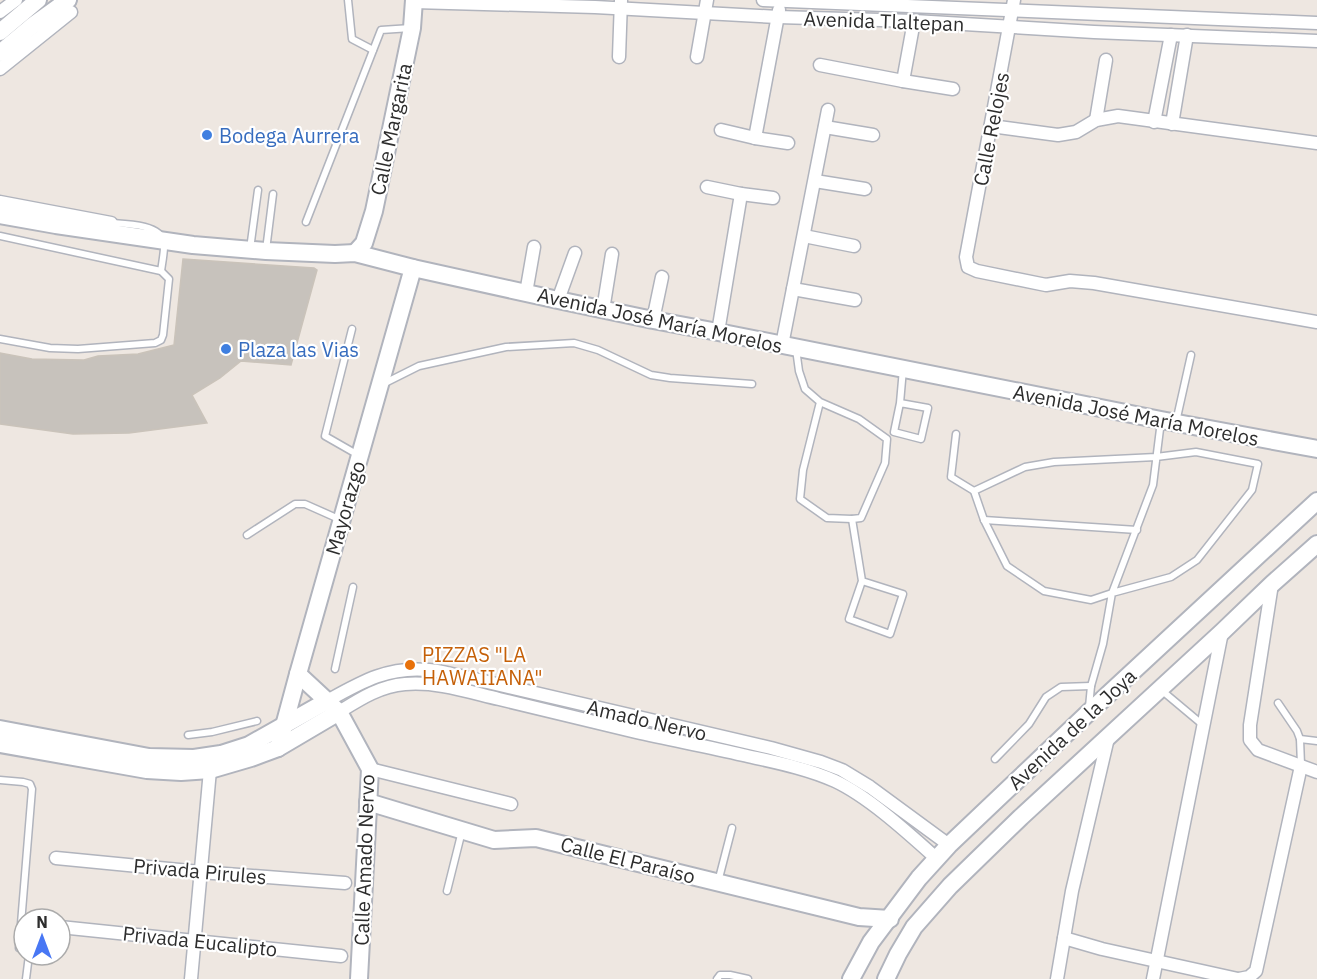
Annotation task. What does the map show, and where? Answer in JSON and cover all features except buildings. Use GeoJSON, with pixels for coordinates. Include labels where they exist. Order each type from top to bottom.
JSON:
{"type":"FeatureCollection","features":[{"type":"Feature","properties":{"kind":"main road"},"geometry":{"type":"LineString","coordinates":[[0,32],[38,0]]}},
{"type":"Feature","properties":{"kind":"main road","name":"Calle Margarita"},"geometry":{"type":"LineString","coordinates":[[355,253],[364,243],[374,211],[412,28],[414,1]]}},
{"type":"Feature","properties":{"kind":"main road"},"geometry":{"type":"LineString","coordinates":[[22,14],[69,6]]}},
{"type":"Feature","properties":{"kind":"main road"},"geometry":{"type":"LineString","coordinates":[[0,53],[22,14]]}},
{"type":"Feature","properties":{"kind":"main road","name":"Avenida José María Morelos"},"geometry":{"type":"LineString","coordinates":[[0,215],[164,242],[258,250],[355,253],[413,268],[653,320],[1317,449]]}},
{"type":"Feature","properties":{"kind":"main road","name":"Mayorazgo"},"geometry":{"type":"LineString","coordinates":[[278,748],[413,268]]}},
{"type":"Feature","properties":{"kind":"main road","name":"Avenida de la Joya"},"geometry":{"type":"LineString","coordinates":[[851,979],[871,942],[936,858],[1088,713],[1317,501]]}},
{"type":"Feature","properties":{"kind":"main road","name":"Avenida de la Joya"},"geometry":{"type":"LineString","coordinates":[[886,979],[914,927],[950,886],[1021,817],[1317,544]]}},
{"type":"Feature","properties":{"kind":"main road","name":"Calle Amado Nervo"},"geometry":{"type":"LineString","coordinates":[[298,674],[333,706],[370,768],[359,979]]}},
{"type":"Feature","properties":{"kind":"main road"},"geometry":{"type":"LineString","coordinates":[[0,744],[89,753],[194,758],[222,754],[249,745],[284,726],[333,706]]}},
{"type":"Feature","properties":{"kind":"main road"},"geometry":{"type":"LineString","coordinates":[[0,729],[147,770],[181,772],[210,770],[278,748],[333,706]]}},
{"type":"Feature","properties":{"kind":"main road","name":"Calle El Paraíso"},"geometry":{"type":"LineString","coordinates":[[368,802],[494,840],[536,838],[859,917],[890,919]]}},
{"type":"Feature","properties":{"kind":"street","name":"Avenida Tlaltepan"},"geometry":{"type":"LineString","coordinates":[[763,0],[1013,6],[1095,13],[1317,23]]}},
{"type":"Feature","properties":{"kind":"street"},"geometry":{"type":"LineString","coordinates":[[755,138],[780,0]]}},
{"type":"Feature","properties":{"kind":"street","name":"Avenida Tlaltepan"},"geometry":{"type":"LineString","coordinates":[[414,1],[706,6],[778,17],[914,21],[1094,32],[1317,41]]}},
{"type":"Feature","properties":{"kind":"street"},"geometry":{"type":"LineString","coordinates":[[619,57],[620,4]]}},
{"type":"Feature","properties":{"kind":"street"},"geometry":{"type":"LineString","coordinates":[[0,69],[69,6]]}},
{"type":"Feature","properties":{"kind":"street"},"geometry":{"type":"LineString","coordinates":[[697,57],[706,6]]}},
{"type":"Feature","properties":{"kind":"street","name":"Calle Relojes"},"geometry":{"type":"LineString","coordinates":[[1013,6],[966,257],[968,267],[977,271],[1046,285],[1070,281],[1094,283],[1317,322]]}},
{"type":"Feature","properties":{"kind":"street"},"geometry":{"type":"LineString","coordinates":[[0,12],[22,14]]}},
{"type":"Feature","properties":{"kind":"street"},"geometry":{"type":"LineString","coordinates":[[1094,32],[1095,13]]}},
{"type":"Feature","properties":{"kind":"street"},"geometry":{"type":"LineString","coordinates":[[903,81],[914,21]]}},
{"type":"Feature","properties":{"kind":"street"},"geometry":{"type":"LineString","coordinates":[[1285,22],[1285,39]]}},
{"type":"Feature","properties":{"kind":"street"},"geometry":{"type":"LineString","coordinates":[[1154,122],[1171,35]]}},
{"type":"Feature","properties":{"kind":"street"},"geometry":{"type":"LineString","coordinates":[[1172,124],[1187,36]]}},
{"type":"Feature","properties":{"kind":"street"},"geometry":{"type":"LineString","coordinates":[[1096,120],[1106,60]]}},
{"type":"Feature","properties":{"kind":"street"},"geometry":{"type":"LineString","coordinates":[[820,65],[953,89]]}},
{"type":"Feature","properties":{"kind":"street"},"geometry":{"type":"LineString","coordinates":[[789,347],[793,289],[828,110]]}},
{"type":"Feature","properties":{"kind":"street"},"geometry":{"type":"LineString","coordinates":[[991,126],[1058,135],[1076,132],[1096,120],[1118,116],[1317,143]]}},
{"type":"Feature","properties":{"kind":"street"},"geometry":{"type":"LineString","coordinates":[[825,127],[873,135]]}},
{"type":"Feature","properties":{"kind":"street"},"geometry":{"type":"LineString","coordinates":[[721,130],[788,143]]}},
{"type":"Feature","properties":{"kind":"street"},"geometry":{"type":"LineString","coordinates":[[815,181],[865,189]]}},
{"type":"Feature","properties":{"kind":"street"},"geometry":{"type":"LineString","coordinates":[[707,187],[773,198]]}},
{"type":"Feature","properties":{"kind":"street"},"geometry":{"type":"LineString","coordinates":[[718,332],[741,194]]}},
{"type":"Feature","properties":{"kind":"street"},"geometry":{"type":"LineString","coordinates":[[0,202],[111,223]]}},
{"type":"Feature","properties":{"kind":"street"},"geometry":{"type":"LineString","coordinates":[[804,236],[854,246]]}},
{"type":"Feature","properties":{"kind":"street"},"geometry":{"type":"LineString","coordinates":[[526,293],[534,247]]}},
{"type":"Feature","properties":{"kind":"street"},"geometry":{"type":"LineString","coordinates":[[558,300],[575,254]]}},
{"type":"Feature","properties":{"kind":"street"},"geometry":{"type":"LineString","coordinates":[[603,309],[612,254]]}},
{"type":"Feature","properties":{"kind":"street"},"geometry":{"type":"LineString","coordinates":[[653,320],[662,277]]}},
{"type":"Feature","properties":{"kind":"street"},"geometry":{"type":"LineString","coordinates":[[793,289],[855,300]]}},
{"type":"Feature","properties":{"kind":"street"},"geometry":{"type":"LineString","coordinates":[[1272,584],[1250,725],[1250,740],[1258,750],[1317,772]]}},
{"type":"Feature","properties":{"kind":"street"},"geometry":{"type":"LineString","coordinates":[[1154,979],[1222,632]]}},
{"type":"Feature","properties":{"kind":"street","name":"Amado Nervo"},"geometry":{"type":"LineString","coordinates":[[333,706],[363,681],[405,669],[430,670],[522,690],[771,748],[821,762],[842,770],[870,787],[949,845]]}},
{"type":"Feature","properties":{"kind":"street","name":"Amado Nervo"},"geometry":{"type":"LineString","coordinates":[[333,706],[385,688],[406,684],[429,684],[768,760],[837,782],[863,798],[936,858]]}},
{"type":"Feature","properties":{"kind":"street"},"geometry":{"type":"LineString","coordinates":[[1057,979],[1072,891],[1108,738]]}},
{"type":"Feature","properties":{"kind":"street"},"geometry":{"type":"LineString","coordinates":[[1064,938],[1102,950],[1239,979],[1249,977],[1256,971],[1301,766]]}},
{"type":"Feature","properties":{"kind":"street"},"geometry":{"type":"LineString","coordinates":[[370,768],[511,804]]}},
{"type":"Feature","properties":{"kind":"street"},"geometry":{"type":"LineString","coordinates":[[191,979],[210,770]]}},
{"type":"Feature","properties":{"kind":"street","name":"Privada Pirules"},"geometry":{"type":"LineString","coordinates":[[56,858],[345,884]]}},
{"type":"Feature","properties":{"kind":"street","name":"Privada Eucalipto"},"geometry":{"type":"LineString","coordinates":[[72,928],[341,956]]}},
{"type":"Feature","properties":{"kind":"lane"},"geometry":{"type":"LineString","coordinates":[[348,0],[352,39],[373,50]]}},
{"type":"Feature","properties":{"kind":"lane"},"geometry":{"type":"LineString","coordinates":[[306,222],[381,30],[412,28]]}},
{"type":"Feature","properties":{"kind":"lane"},"geometry":{"type":"LineString","coordinates":[[258,190],[258,250]]}},
{"type":"Feature","properties":{"kind":"lane"},"geometry":{"type":"LineString","coordinates":[[258,250],[273,194]]}},
{"type":"Feature","properties":{"kind":"lane"},"geometry":{"type":"LineString","coordinates":[[111,223],[135,225],[158,232],[164,242],[161,271]]}},
{"type":"Feature","properties":{"kind":"lane"},"geometry":{"type":"LineString","coordinates":[[0,236],[161,271],[169,279],[164,335],[155,344],[78,349],[50,348],[0,339]]}},
{"type":"Feature","properties":{"kind":"lane"},"geometry":{"type":"LineString","coordinates":[[352,328],[325,436],[360,456]]}},
{"type":"Feature","properties":{"kind":"lane"},"geometry":{"type":"LineString","coordinates":[[380,386],[419,366],[506,346],[574,343],[598,350],[651,375],[752,384]]}},
{"type":"Feature","properties":{"kind":"lane"},"geometry":{"type":"LineString","coordinates":[[789,347],[805,388],[820,402],[859,419],[887,439],[885,463],[861,518],[827,518],[800,499],[803,470],[820,402]]}},
{"type":"Feature","properties":{"kind":"lane"},"geometry":{"type":"LineString","coordinates":[[1088,713],[1091,686],[1112,593],[1153,486],[1156,457],[1191,355]]}},
{"type":"Feature","properties":{"kind":"lane"},"geometry":{"type":"LineString","coordinates":[[900,403],[928,408],[921,439],[894,432],[900,403],[903,369]]}},
{"type":"Feature","properties":{"kind":"lane"},"geometry":{"type":"LineString","coordinates":[[956,434],[951,477],[974,491],[984,520],[1007,566],[1044,591],[1091,600],[1171,577],[1197,560],[1252,490],[1258,464],[1196,452],[1156,457],[1054,462],[1025,467],[974,491]]}},
{"type":"Feature","properties":{"kind":"lane"},"geometry":{"type":"LineString","coordinates":[[247,535],[296,504],[305,504],[342,520]]}},
{"type":"Feature","properties":{"kind":"lane"},"geometry":{"type":"LineString","coordinates":[[852,519],[861,581],[849,619],[890,634],[903,594],[861,581]]}},
{"type":"Feature","properties":{"kind":"lane"},"geometry":{"type":"LineString","coordinates":[[984,520],[1137,530]]}},
{"type":"Feature","properties":{"kind":"lane"},"geometry":{"type":"LineString","coordinates":[[335,669],[353,587]]}},
{"type":"Feature","properties":{"kind":"lane"},"geometry":{"type":"LineString","coordinates":[[995,759],[1029,724],[1046,697],[1060,687],[1091,686]]}},
{"type":"Feature","properties":{"kind":"lane"},"geometry":{"type":"LineString","coordinates":[[1160,689],[1204,726]]}},
{"type":"Feature","properties":{"kind":"lane"},"geometry":{"type":"LineString","coordinates":[[1278,703],[1300,739],[1301,766]]}},
{"type":"Feature","properties":{"kind":"lane"},"geometry":{"type":"LineString","coordinates":[[188,735],[212,732],[256,721]]}},
{"type":"Feature","properties":{"kind":"lane"},"geometry":{"type":"LineString","coordinates":[[1300,739],[1317,741]]}},
{"type":"Feature","properties":{"kind":"lane"},"geometry":{"type":"LineString","coordinates":[[0,780],[23,782],[30,784],[32,789],[22,907]]}},
{"type":"Feature","properties":{"kind":"lane"},"geometry":{"type":"LineString","coordinates":[[717,882],[732,828]]}},
{"type":"Feature","properties":{"kind":"lane"},"geometry":{"type":"LineString","coordinates":[[447,891],[462,831]]}},
{"type":"Feature","properties":{"kind":"lane"},"geometry":{"type":"LineString","coordinates":[[717,979],[720,975],[748,979]]}},
{"type":"Feature","properties":{"kind":"place","name":"Bodega Aurrera"},"geometry":{"type":"Point","coordinates":[207,135]}},
{"type":"Feature","properties":{"kind":"place","name":"Plaza las Vias"},"geometry":{"type":"Point","coordinates":[226,349]}},
{"type":"Feature","properties":{"kind":"place","name":"PIZZAS \"LA HAWAIIANA\""},"geometry":{"type":"Point","coordinates":[410,665]}}]}
